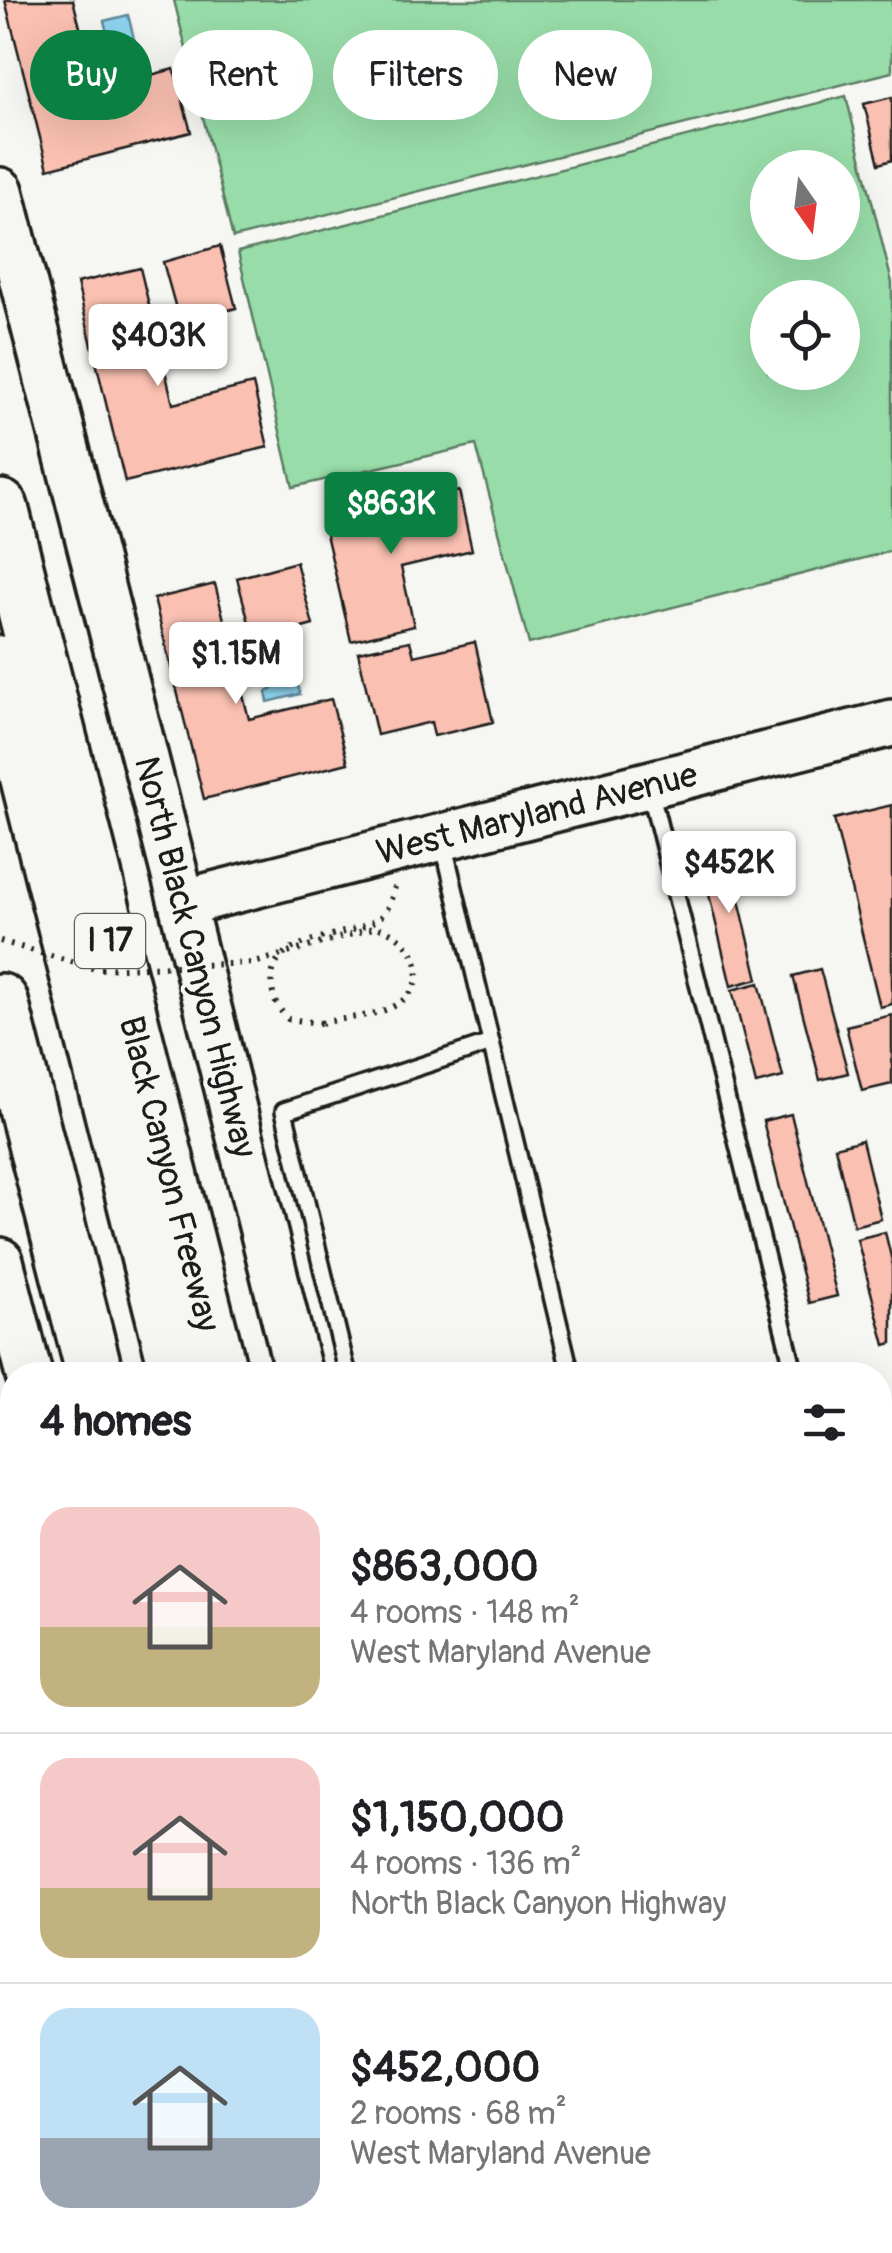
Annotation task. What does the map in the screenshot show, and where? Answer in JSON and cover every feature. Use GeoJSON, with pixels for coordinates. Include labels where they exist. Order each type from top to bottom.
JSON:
{"type":"FeatureCollection","features":[{"type":"Feature","properties":{"kind":"highway","name":"Black Canyon Freeway"},"geometry":{"type":"LineString","coordinates":[[0,508],[217,1362]]}},
{"type":"Feature","properties":{"kind":"highway"},"geometry":{"type":"LineString","coordinates":[[0,664],[176,1362]]}},
{"type":"Feature","properties":{"kind":"highway"},"geometry":{"type":"LineString","coordinates":[[0,785],[144,1362]]}},
{"type":"Feature","properties":{"kind":"highway"},"geometry":{"type":"LineString","coordinates":[[0,1002],[92,1362]]}},
{"type":"Feature","properties":{"kind":"main road","name":"North Black Canyon Highway"},"geometry":{"type":"LineString","coordinates":[[0,191],[296,1362]]}},
{"type":"Feature","properties":{"kind":"main road","name":"West Maryland Avenue"},"geometry":{"type":"LineString","coordinates":[[182,903],[892,723]]}},
{"type":"Feature","properties":{"kind":"main road"},"geometry":{"type":"LineString","coordinates":[[0,1261],[26,1362]]}},
{"type":"Feature","properties":{"kind":"lane"},"geometry":{"type":"LineString","coordinates":[[649,786],[792,1362]]}},
{"type":"Feature","properties":{"kind":"lane"},"geometry":{"type":"LineString","coordinates":[[442,838],[569,1362]]}},
{"type":"Feature","properties":{"kind":"lane"},"geometry":{"type":"LineString","coordinates":[[345,1362],[284,1112],[491,1044]]}},
{"type":"Feature","properties":{"kind":"path"},"geometry":{"type":"LineString","coordinates":[[0,941],[95,969],[254,963],[376,927],[396,932],[414,954],[418,977],[408,994],[391,1007],[321,1024],[288,1019],[273,1002],[270,972],[284,952],[376,920],[388,908],[395,887],[388,851]]}},
{"type":"Feature","properties":{"kind":"green space"},"geometry":{"type":"Polygon","coordinates":[[[174,0],[892,0],[892,72],[233,238],[204,120],[313,120],[313,30],[181,30],[174,0]]]}},
{"type":"Feature","properties":{"kind":"green space"},"geometry":{"type":"Polygon","coordinates":[[[846,96],[859,150],[750,150],[750,260],[860,260],[860,153],[892,283],[892,551],[529,644],[476,445],[293,487],[238,252],[846,96]]]}},
{"type":"Feature","properties":{"kind":"water"},"geometry":{"type":"Polygon","coordinates":[[[128,15],[132,30],[106,30],[104,21],[128,15]]]}},
{"type":"Feature","properties":{"kind":"water"},"geometry":{"type":"Polygon","coordinates":[[[288,644],[300,694],[268,702],[266,692],[272,690],[262,650],[288,644]]]}},
{"type":"Feature","properties":{"kind":"building"},"geometry":{"type":"Polygon","coordinates":[[[5,0],[73,0],[81,30],[30,30],[30,98],[5,0]]]}},
{"type":"Feature","properties":{"kind":"building"},"geometry":{"type":"Polygon","coordinates":[[[172,70],[172,120],[188,120],[191,132],[48,169],[36,120],[152,120],[152,75],[172,70]]]}},
{"type":"Feature","properties":{"kind":"building"},"geometry":{"type":"Polygon","coordinates":[[[892,97],[892,160],[879,164],[864,104],[892,97]]]}},
{"type":"Feature","properties":{"kind":"building"},"geometry":{"type":"Polygon","coordinates":[[[220,246],[236,308],[180,323],[163,262],[220,246]]]}},
{"type":"Feature","properties":{"kind":"building"},"geometry":{"type":"Polygon","coordinates":[[[140,268],[173,404],[253,384],[268,447],[125,482],[77,283],[140,268]]]}},
{"type":"Feature","properties":{"kind":"building"},"geometry":{"type":"Polygon","coordinates":[[[459,491],[472,550],[401,567],[414,626],[351,641],[323,521],[459,491]]]}},
{"type":"Feature","properties":{"kind":"building"},"geometry":{"type":"Polygon","coordinates":[[[296,562],[313,625],[254,641],[237,578],[296,562]]]}},
{"type":"Feature","properties":{"kind":"building"},"geometry":{"type":"Polygon","coordinates":[[[215,584],[249,719],[331,699],[348,763],[204,799],[154,599],[215,584]]]}},
{"type":"Feature","properties":{"kind":"building"},"geometry":{"type":"Polygon","coordinates":[[[410,641],[414,656],[475,642],[493,722],[434,736],[431,722],[377,735],[358,652],[410,641]]]}},
{"type":"Feature","properties":{"kind":"building"},"geometry":{"type":"Polygon","coordinates":[[[892,805],[892,1004],[880,1007],[834,819],[892,805]]]}},
{"type":"Feature","properties":{"kind":"building"},"geometry":{"type":"Polygon","coordinates":[[[726,846],[758,979],[731,986],[699,853],[726,846]]]}},
{"type":"Feature","properties":{"kind":"building"},"geometry":{"type":"Polygon","coordinates":[[[820,969],[848,1073],[820,1080],[793,976],[820,969]]]}},
{"type":"Feature","properties":{"kind":"building"},"geometry":{"type":"Polygon","coordinates":[[[759,983],[783,1077],[756,1084],[732,990],[759,983]]]}},
{"type":"Feature","properties":{"kind":"building"},"geometry":{"type":"Polygon","coordinates":[[[892,1015],[892,1084],[862,1091],[846,1026],[892,1015]]]}},
{"type":"Feature","properties":{"kind":"building"},"geometry":{"type":"Polygon","coordinates":[[[791,1114],[837,1296],[809,1303],[763,1121],[791,1114]]]}},
{"type":"Feature","properties":{"kind":"building"},"geometry":{"type":"Polygon","coordinates":[[[862,1140],[881,1219],[854,1226],[835,1147],[862,1140]]]}},
{"type":"Feature","properties":{"kind":"building"},"geometry":{"type":"Polygon","coordinates":[[[885,1232],[892,1261],[892,1343],[885,1345],[857,1239],[885,1232]]]}}]}
